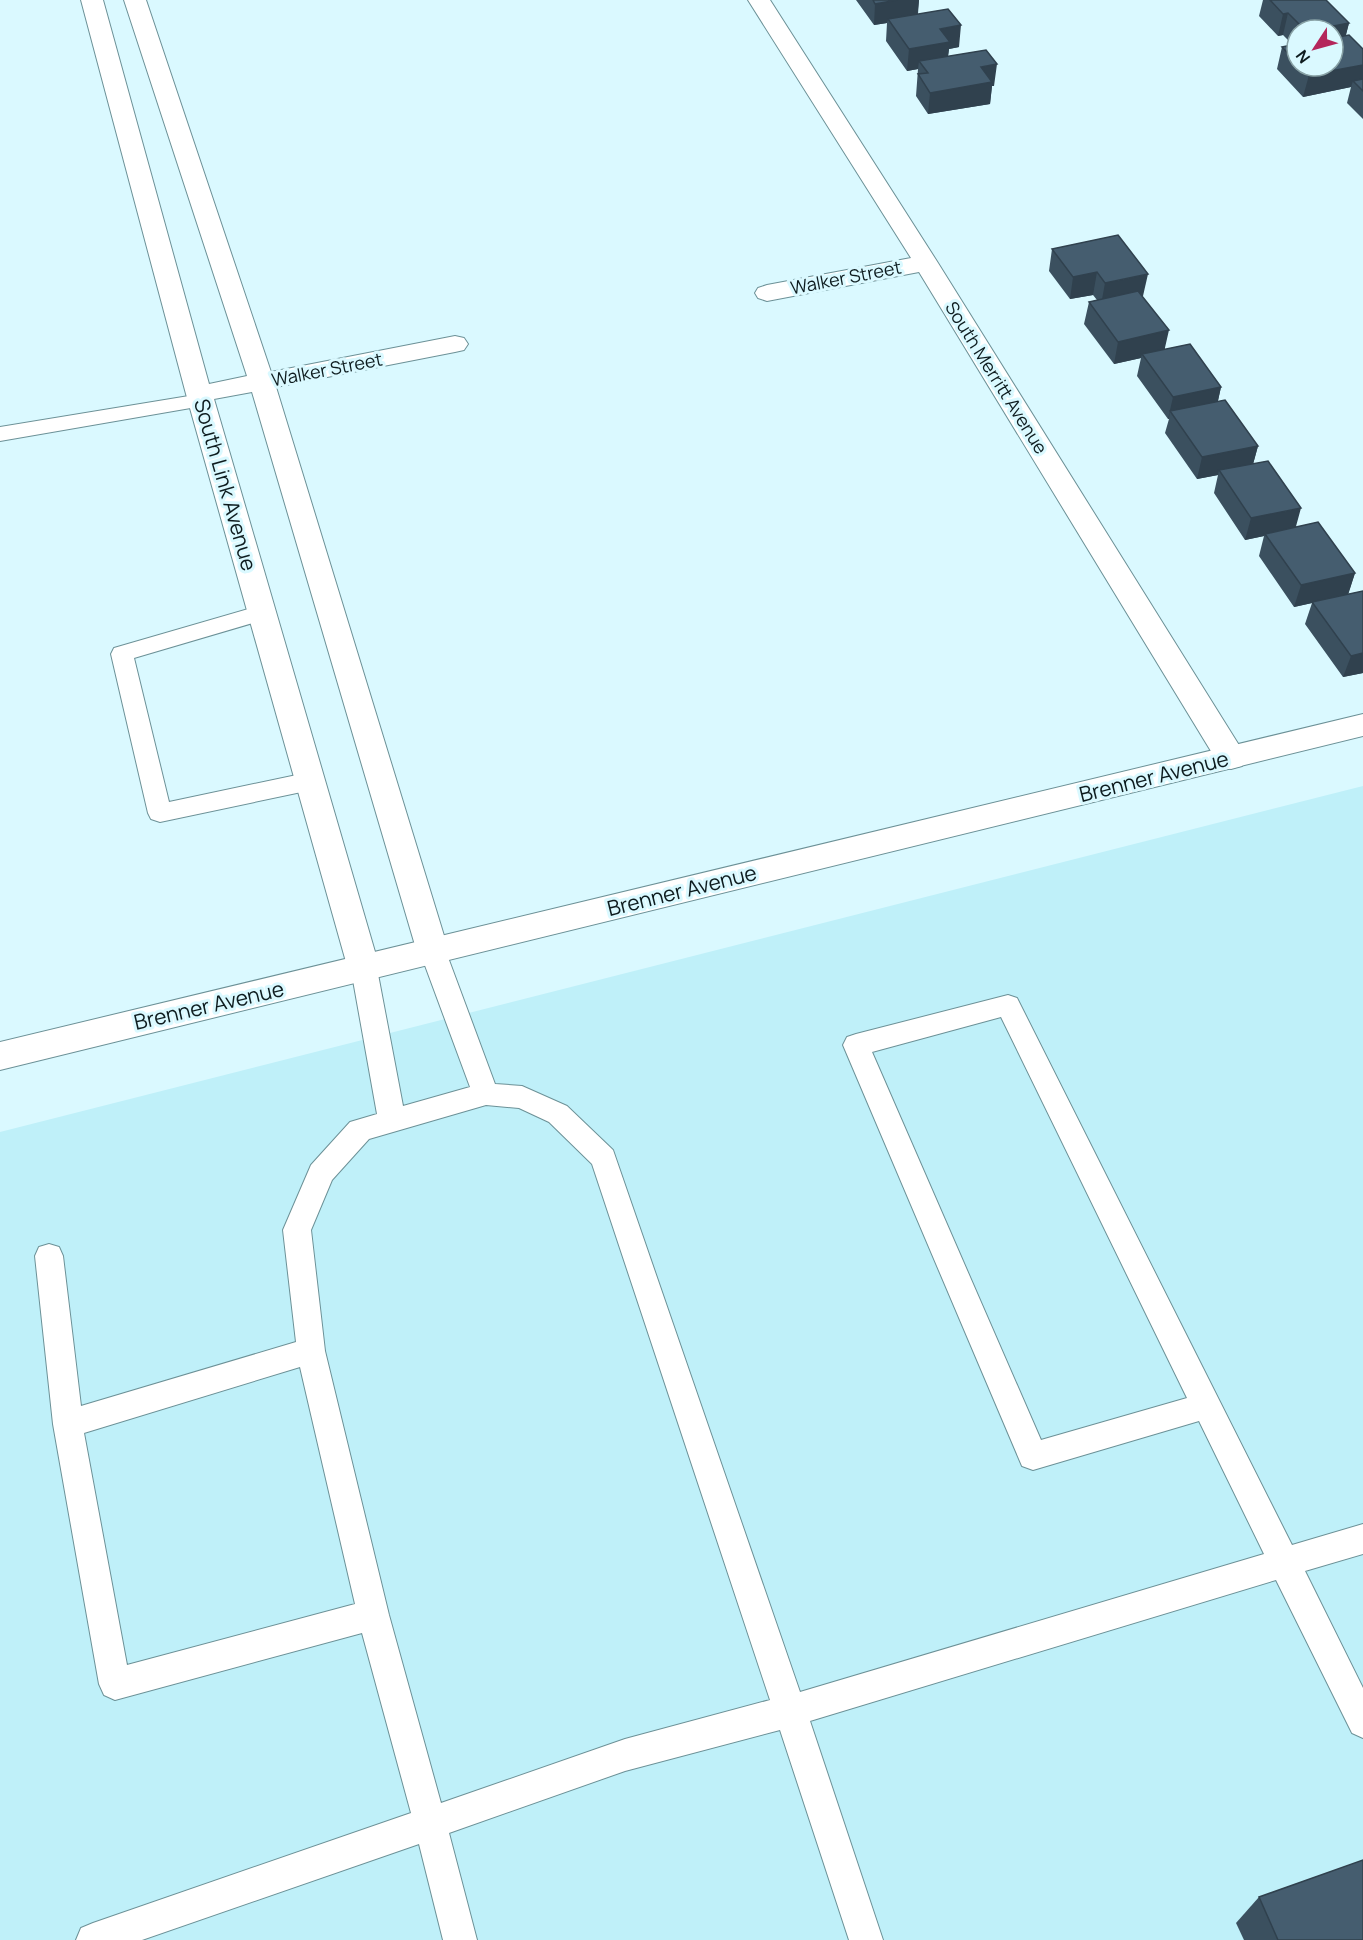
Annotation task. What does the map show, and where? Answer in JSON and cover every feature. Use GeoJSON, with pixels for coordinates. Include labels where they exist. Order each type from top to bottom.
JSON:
{"type":"FeatureCollection","features":[{"type":"Feature","properties":{"kind":"street","name":"South Link Avenue"},"geometry":{"type":"LineString","coordinates":[[92,0],[200,397],[364,969]]}},
{"type":"Feature","properties":{"kind":"street"},"geometry":{"type":"LineString","coordinates":[[135,0],[262,383],[433,952]]}},
{"type":"Feature","properties":{"kind":"street","name":"South Merritt Avenue"},"geometry":{"type":"LineString","coordinates":[[759,0],[926,263],[1231,758]]}},
{"type":"Feature","properties":{"kind":"street","name":"Walker Street"},"geometry":{"type":"LineString","coordinates":[[767,293],[926,263]]}},
{"type":"Feature","properties":{"kind":"street","name":"Walker Street"},"geometry":{"type":"LineString","coordinates":[[200,397],[455,345]]}},
{"type":"Feature","properties":{"kind":"street","name":"Brenner Avenue"},"geometry":{"type":"LineString","coordinates":[[0,1056],[1363,725]]}},
{"type":"Feature","properties":{"kind":"lane"},"geometry":{"type":"LineString","coordinates":[[0,434],[200,397]]}},
{"type":"Feature","properties":{"kind":"lane"},"geometry":{"type":"LineString","coordinates":[[262,613],[122,654],[160,813],[311,781]]}},
{"type":"Feature","properties":{"kind":"lane"},"geometry":{"type":"LineString","coordinates":[[433,952],[486,1094]]}},
{"type":"Feature","properties":{"kind":"lane"},"geometry":{"type":"LineString","coordinates":[[364,969],[392,1120]]}},
{"type":"Feature","properties":{"kind":"lane"},"geometry":{"type":"LineString","coordinates":[[1205,1406],[1033,1456],[856,1045],[1008,1005],[1363,1722]]}},
{"type":"Feature","properties":{"kind":"lane"},"geometry":{"type":"LineString","coordinates":[[460,1940],[373,1615],[311,1351],[297,1230],[321,1173],[360,1130],[486,1094],[522,1097],[558,1114],[603,1158],[866,1940]]}},
{"type":"Feature","properties":{"kind":"lane"},"geometry":{"type":"LineString","coordinates":[[49,1257],[68,1424],[115,1684],[373,1615]]}},
{"type":"Feature","properties":{"kind":"lane"},"geometry":{"type":"LineString","coordinates":[[68,1424],[311,1351]]}},
{"type":"Feature","properties":{"kind":"lane"},"geometry":{"type":"LineString","coordinates":[[93,1940],[625,1755],[790,1711],[1363,1539]]}},
{"type":"Feature","properties":{"kind":"shaded area"},"geometry":{"type":"Polygon","coordinates":[[[1363,786],[1363,1940],[0,1940],[0,1132],[1363,786]]]}},
{"type":"Feature","properties":{"kind":"building"},"geometry":{"type":"Polygon","coordinates":[[[873,0],[897,0],[875,4],[873,0]]]}},
{"type":"Feature","properties":{"kind":"building"},"geometry":{"type":"Polygon","coordinates":[[[1270,0],[1326,0],[1344,18],[1293,18],[1288,13],[1283,14],[1270,0]]]}},
{"type":"Feature","properties":{"kind":"building"},"geometry":{"type":"Polygon","coordinates":[[[948,9],[961,25],[940,29],[950,42],[909,49],[888,19],[948,9]]]}},
{"type":"Feature","properties":{"kind":"building"},"geometry":{"type":"Polygon","coordinates":[[[1349,35],[1363,49],[1363,65],[1345,68],[1345,36],[1349,35]]]}},
{"type":"Feature","properties":{"kind":"building"},"geometry":{"type":"Polygon","coordinates":[[[986,50],[997,64],[981,67],[992,82],[930,93],[918,74],[928,73],[919,61],[986,50]]]}},
{"type":"Feature","properties":{"kind":"building"},"geometry":{"type":"Polygon","coordinates":[[[1363,79],[1363,91],[1353,81],[1363,79]]]}},
{"type":"Feature","properties":{"kind":"building"},"geometry":{"type":"Polygon","coordinates":[[[1118,235],[1148,274],[1105,283],[1097,272],[1073,277],[1052,249],[1118,235]]]}},
{"type":"Feature","properties":{"kind":"building"},"geometry":{"type":"Polygon","coordinates":[[[1138,291],[1169,330],[1118,342],[1089,302],[1138,291]]]}},
{"type":"Feature","properties":{"kind":"building"},"geometry":{"type":"Polygon","coordinates":[[[1190,344],[1221,387],[1173,397],[1142,354],[1190,344]]]}},
{"type":"Feature","properties":{"kind":"building"},"geometry":{"type":"Polygon","coordinates":[[[1225,400],[1258,446],[1202,457],[1170,411],[1225,400]]]}},
{"type":"Feature","properties":{"kind":"building"},"geometry":{"type":"Polygon","coordinates":[[[1268,461],[1301,508],[1251,518],[1219,470],[1268,461]]]}},
{"type":"Feature","properties":{"kind":"building"},"geometry":{"type":"Polygon","coordinates":[[[1318,522],[1355,573],[1301,585],[1265,534],[1318,522]]]}},
{"type":"Feature","properties":{"kind":"building"},"geometry":{"type":"Polygon","coordinates":[[[1363,591],[1363,653],[1351,656],[1312,602],[1363,591]]]}},
{"type":"Feature","properties":{"kind":"building"},"geometry":{"type":"Polygon","coordinates":[[[1363,1860],[1363,1940],[1278,1940],[1259,1897],[1363,1860]]]}}]}
